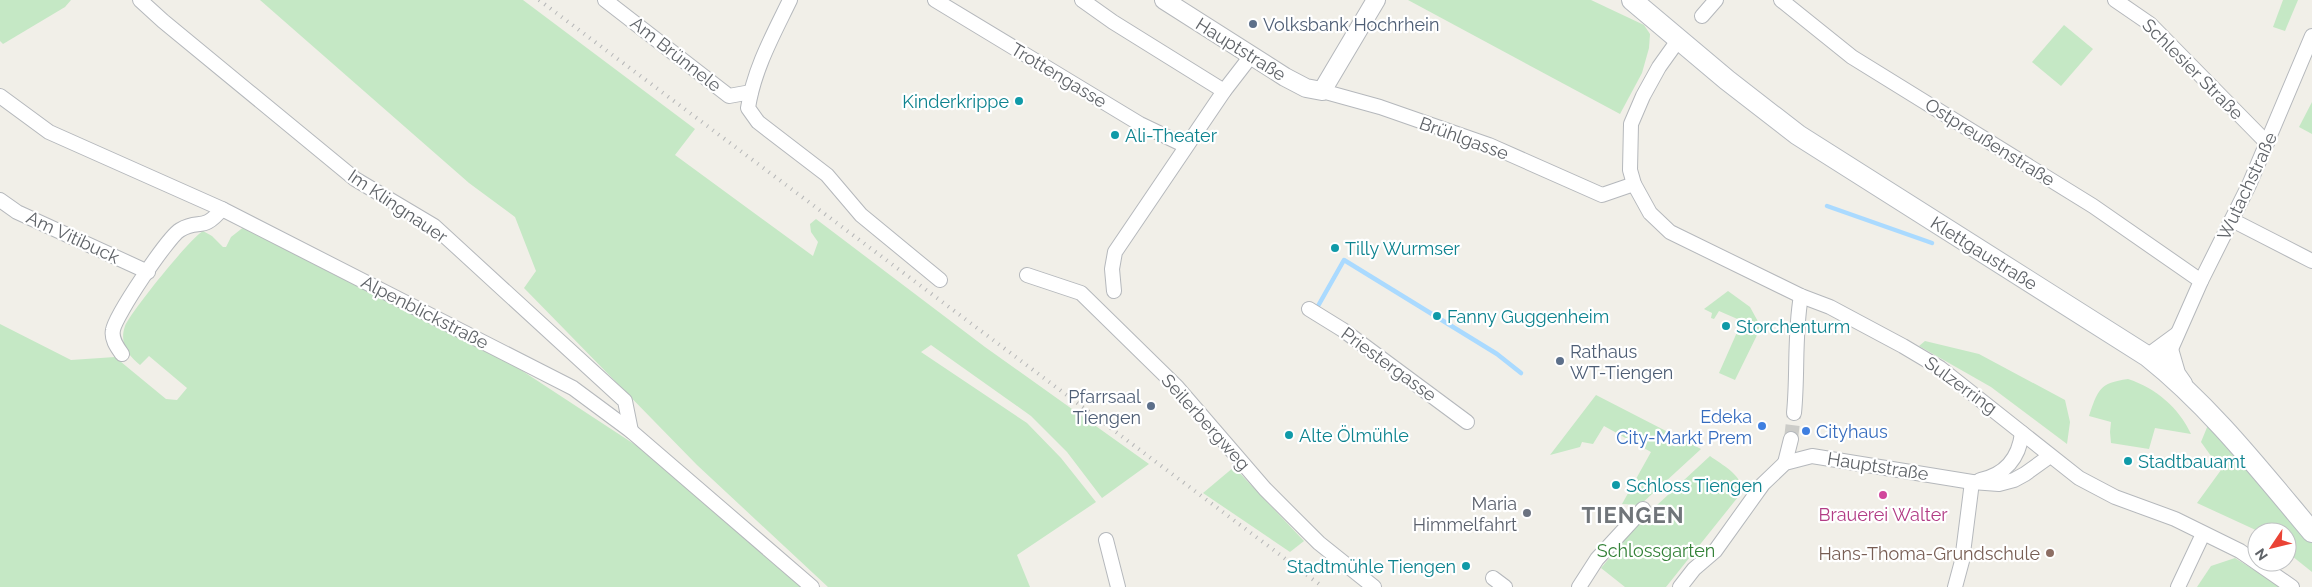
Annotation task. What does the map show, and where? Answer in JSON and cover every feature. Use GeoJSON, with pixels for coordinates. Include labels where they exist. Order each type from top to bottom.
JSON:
{"type":"FeatureCollection","features":[{"type":"Feature","properties":{"kind":"main road","name":"Klettgaustraße"},"geometry":{"type":"LineString","coordinates":[[1632,0],[1798,135],[2110,331],[2147,357],[2192,394],[2312,532]]}},
{"type":"Feature","properties":{"kind":"street","name":"Im Klingnauer"},"geometry":{"type":"LineString","coordinates":[[140,0],[355,179],[434,226],[625,401],[631,431]]}},
{"type":"Feature","properties":{"kind":"street","name":"Am Brünnele"},"geometry":{"type":"LineString","coordinates":[[605,0],[729,96],[750,92]]}},
{"type":"Feature","properties":{"kind":"street"},"geometry":{"type":"LineString","coordinates":[[790,0],[763,55],[750,92],[748,108],[758,122],[828,174],[861,215],[940,280]]}},
{"type":"Feature","properties":{"kind":"street","name":"Trottengasse"},"geometry":{"type":"LineString","coordinates":[[935,0],[953,4],[1140,124],[1186,146]]}},
{"type":"Feature","properties":{"kind":"street"},"geometry":{"type":"LineString","coordinates":[[1082,0],[1113,22],[1224,91]]}},
{"type":"Feature","properties":{"kind":"street","name":"Hauptstraße"},"geometry":{"type":"LineString","coordinates":[[1164,0],[1251,56],[1306,88],[1322,92]]}},
{"type":"Feature","properties":{"kind":"street"},"geometry":{"type":"LineString","coordinates":[[1322,92],[1376,0]]}},
{"type":"Feature","properties":{"kind":"street"},"geometry":{"type":"LineString","coordinates":[[1702,16],[1716,0]]}},
{"type":"Feature","properties":{"kind":"street","name":"Ostpreußenstraße"},"geometry":{"type":"LineString","coordinates":[[1781,0],[1852,57],[2093,206],[2201,281]]}},
{"type":"Feature","properties":{"kind":"street","name":"Schlesier Straße"},"geometry":{"type":"LineString","coordinates":[[2115,0],[2150,24],[2268,143]]}},
{"type":"Feature","properties":{"kind":"street","name":"Wutachstraße"},"geometry":{"type":"LineString","coordinates":[[2147,357],[2171,349],[2201,281],[2268,143],[2312,36]]}},
{"type":"Feature","properties":{"kind":"street"},"geometry":{"type":"LineString","coordinates":[[1634,184],[1630,170],[1632,124],[1643,96],[1659,68],[1679,40]]}},
{"type":"Feature","properties":{"kind":"street"},"geometry":{"type":"LineString","coordinates":[[1114,291],[1112,269],[1115,252],[1224,91],[1251,56]]}},
{"type":"Feature","properties":{"kind":"street","name":"Brühlgasse"},"geometry":{"type":"LineString","coordinates":[[1322,92],[1380,108],[1489,145],[1602,195],[1634,184]]}},
{"type":"Feature","properties":{"kind":"street","name":"Alpenblickstraße"},"geometry":{"type":"LineString","coordinates":[[0,96],[50,132],[222,209],[573,388],[631,431],[812,587]]}},
{"type":"Feature","properties":{"kind":"street","name":"Sulzerring"},"geometry":{"type":"LineString","coordinates":[[1634,184],[1650,213],[1670,232],[1801,296],[1830,307],[1940,368],[2052,458],[2080,478],[2115,497],[2175,519],[2240,551],[2292,587]]}},
{"type":"Feature","properties":{"kind":"street","name":"Am Vitibuck"},"geometry":{"type":"LineString","coordinates":[[0,200],[17,212],[148,272]]}},
{"type":"Feature","properties":{"kind":"street"},"geometry":{"type":"LineString","coordinates":[[122,354],[115,343],[112,332],[116,319],[148,272],[178,231],[189,226],[204,225],[212,222],[222,209]]}},
{"type":"Feature","properties":{"kind":"street"},"geometry":{"type":"LineString","coordinates":[[2232,220],[2312,261]]}},
{"type":"Feature","properties":{"kind":"street","name":"Seilerbergweg"},"geometry":{"type":"LineString","coordinates":[[1027,275],[1081,293],[1177,387],[1265,489],[1319,543],[1374,587]]}},
{"type":"Feature","properties":{"kind":"street"},"geometry":{"type":"LineString","coordinates":[[1794,413],[1797,380],[1798,316],[1801,296]]}},
{"type":"Feature","properties":{"kind":"street","name":"Priestergasse"},"geometry":{"type":"LineString","coordinates":[[1309,309],[1344,330],[1466,422]]}},
{"type":"Feature","properties":{"kind":"street","name":"Wutachstraße"},"geometry":{"type":"LineString","coordinates":[[2147,357],[2177,334]]}},
{"type":"Feature","properties":{"kind":"street"},"geometry":{"type":"LineString","coordinates":[[2171,349],[2178,373],[2192,394]]}},
{"type":"Feature","properties":{"kind":"street","name":"Hauptstraße"},"geometry":{"type":"LineString","coordinates":[[1972,482],[2002,472],[2020,448],[2022,433]]}},
{"type":"Feature","properties":{"kind":"street"},"geometry":{"type":"LineString","coordinates":[[1680,587],[1694,569],[1715,551],[1763,484],[1785,463],[1791,438]]}},
{"type":"Feature","properties":{"kind":"street","name":"Hauptstraße"},"geometry":{"type":"LineString","coordinates":[[1785,463],[1812,456],[1972,482],[1999,484],[2014,480],[2052,458]]}},
{"type":"Feature","properties":{"kind":"street"},"geometry":{"type":"LineString","coordinates":[[1955,587],[1962,561],[1972,482]]}},
{"type":"Feature","properties":{"kind":"street"},"geometry":{"type":"LineString","coordinates":[[1579,587],[1597,559],[1643,509]]}},
{"type":"Feature","properties":{"kind":"street"},"geometry":{"type":"LineString","coordinates":[[2178,587],[2203,534]]}},
{"type":"Feature","properties":{"kind":"street"},"geometry":{"type":"LineString","coordinates":[[1106,540],[1118,587]]}},
{"type":"Feature","properties":{"kind":"street"},"geometry":{"type":"LineString","coordinates":[[1493,578],[1505,587]]}},
{"type":"Feature","properties":{"kind":"green space"},"geometry":{"type":"Polygon","coordinates":[[[0,0],[71,0],[65,7],[3,44],[0,41],[0,0]]]}},
{"type":"Feature","properties":{"kind":"green space"},"geometry":{"type":"Polygon","coordinates":[[[260,0],[523,0],[695,129],[675,155],[813,256],[818,242],[811,232],[810,224],[816,219],[985,347],[1149,464],[1102,498],[1067,452],[1031,416],[931,345],[921,352],[1027,423],[1061,458],[1096,502],[1017,555],[1030,587],[828,587],[697,465],[524,288],[536,271],[515,217],[469,183],[260,0]]]}},
{"type":"Feature","properties":{"kind":"green space"},"geometry":{"type":"Polygon","coordinates":[[[1408,0],[1591,0],[1644,25],[1650,34],[1649,48],[1642,73],[1620,114],[1408,0]]]}},
{"type":"Feature","properties":{"kind":"green space"},"geometry":{"type":"Polygon","coordinates":[[[2283,0],[2298,0],[2285,31],[2273,27],[2283,0]]]}},
{"type":"Feature","properties":{"kind":"green space"},"geometry":{"type":"Polygon","coordinates":[[[2064,25],[2093,49],[2061,86],[2032,62],[2064,25]]]}},
{"type":"Feature","properties":{"kind":"green space"},"geometry":{"type":"Polygon","coordinates":[[[2312,102],[2312,134],[2299,127],[2312,102]]]}},
{"type":"Feature","properties":{"kind":"green space"},"geometry":{"type":"Polygon","coordinates":[[[245,226],[498,355],[637,446],[802,587],[0,587],[0,324],[71,360],[115,357],[166,399],[177,400],[187,388],[149,356],[140,365],[128,353],[123,338],[125,326],[161,276],[196,236],[203,231],[212,236],[223,247],[226,247],[231,237],[245,226]]]}},
{"type":"Feature","properties":{"kind":"green space"},"geometry":{"type":"Polygon","coordinates":[[[1728,291],[1750,307],[1761,327],[1735,380],[1719,373],[1742,321],[1719,311],[1714,319],[1711,318],[1712,313],[1704,309],[1728,291]]]}},
{"type":"Feature","properties":{"kind":"green space"},"geometry":{"type":"Polygon","coordinates":[[[1925,341],[1979,354],[2065,400],[2070,422],[2067,444],[1991,387],[1919,346],[1925,341]]]}},
{"type":"Feature","properties":{"kind":"green space"},"geometry":{"type":"Polygon","coordinates":[[[2128,379],[2148,388],[2166,400],[2180,416],[2191,434],[2155,428],[2149,449],[2111,443],[2111,422],[2089,416],[2101,389],[2111,383],[2128,379]]]}},
{"type":"Feature","properties":{"kind":"green space"},"geometry":{"type":"Polygon","coordinates":[[[1596,395],[1701,449],[1640,505],[1622,504],[1651,452],[1604,426],[1593,444],[1582,442],[1580,447],[1550,455],[1596,395]]]}},
{"type":"Feature","properties":{"kind":"green space"},"geometry":{"type":"Polygon","coordinates":[[[2208,425],[2294,522],[2247,522],[2247,526],[2197,503],[2221,470],[2201,442],[2208,425]]]}},
{"type":"Feature","properties":{"kind":"green space","name":"Schlossgarten"},"geometry":{"type":"Polygon","coordinates":[[[1710,456],[1726,467],[1739,480],[1742,492],[1666,587],[1625,587],[1601,568],[1642,519],[1710,456]]]}},
{"type":"Feature","properties":{"kind":"green space"},"geometry":{"type":"Polygon","coordinates":[[[1234,467],[1304,541],[1290,552],[1203,493],[1234,467]]]}},
{"type":"Feature","properties":{"kind":"green space"},"geometry":{"type":"Polygon","coordinates":[[[2297,525],[2312,542],[2312,572],[2297,560],[2297,525]]]}},
{"type":"Feature","properties":{"kind":"green space"},"geometry":{"type":"Polygon","coordinates":[[[2235,558],[2247,566],[2247,572],[2257,572],[2281,587],[2197,587],[2211,566],[2235,558]]]}},
{"type":"Feature","properties":{"kind":"waterway"},"geometry":{"type":"LineString","coordinates":[[1827,206],[1932,243]]}},
{"type":"Feature","properties":{"kind":"waterway"},"geometry":{"type":"LineString","coordinates":[[1318,306],[1344,260],[1497,354],[1521,373]]}},
{"type":"Feature","properties":{"kind":"tunnel"},"geometry":{"type":"LineString","coordinates":[[1791,439],[1794,413]]}},
{"type":"Feature","properties":{"kind":"railway"},"geometry":{"type":"LineString","coordinates":[[539,0],[1323,587]]}},
{"type":"Feature","properties":{"kind":"place","name":"Volksbank Hochrhein"},"geometry":{"type":"Point","coordinates":[1253,24]}},
{"type":"Feature","properties":{"kind":"place","name":"Kinderkrippe"},"geometry":{"type":"Point","coordinates":[1019,101]}},
{"type":"Feature","properties":{"kind":"place","name":"Ali-Theater"},"geometry":{"type":"Point","coordinates":[1115,135]}},
{"type":"Feature","properties":{"kind":"place","name":"Tilly Wurmser"},"geometry":{"type":"Point","coordinates":[1335,248]}},
{"type":"Feature","properties":{"kind":"place","name":"Fanny Guggenheim"},"geometry":{"type":"Point","coordinates":[1437,316]}},
{"type":"Feature","properties":{"kind":"place","name":"Storchenturm"},"geometry":{"type":"Point","coordinates":[1726,326]}},
{"type":"Feature","properties":{"kind":"place","name":"Rathaus WT-Tiengen"},"geometry":{"type":"Point","coordinates":[1560,361]}},
{"type":"Feature","properties":{"kind":"place","name":"Pfarrsaal Tiengen"},"geometry":{"type":"Point","coordinates":[1151,406]}},
{"type":"Feature","properties":{"kind":"place","name":"Edeka City-Markt Prem"},"geometry":{"type":"Point","coordinates":[1762,426]}},
{"type":"Feature","properties":{"kind":"place","name":"Cityhaus"},"geometry":{"type":"Point","coordinates":[1806,431]}},
{"type":"Feature","properties":{"kind":"place","name":"Alte Ölmühle"},"geometry":{"type":"Point","coordinates":[1289,435]}},
{"type":"Feature","properties":{"kind":"place","name":"Stadtbauamt"},"geometry":{"type":"Point","coordinates":[2128,461]}},
{"type":"Feature","properties":{"kind":"place","name":"Schloss Tiengen"},"geometry":{"type":"Point","coordinates":[1616,485]}},
{"type":"Feature","properties":{"kind":"place","name":"Brauerei Walter"},"geometry":{"type":"Point","coordinates":[1883,495]}},
{"type":"Feature","properties":{"kind":"place","name":"Maria Himmelfahrt"},"geometry":{"type":"Point","coordinates":[1527,513]}},
{"type":"Feature","properties":{"kind":"place","name":"Hans-Thoma-Grundschule"},"geometry":{"type":"Point","coordinates":[2050,553]}},
{"type":"Feature","properties":{"kind":"place","name":"Stadtmühle Tiengen"},"geometry":{"type":"Point","coordinates":[1466,566]}},
{"type":"Feature","properties":{"kind":"district","name":"TIENGEN"},"geometry":{"type":"Point","coordinates":[1633,515]}}]}
